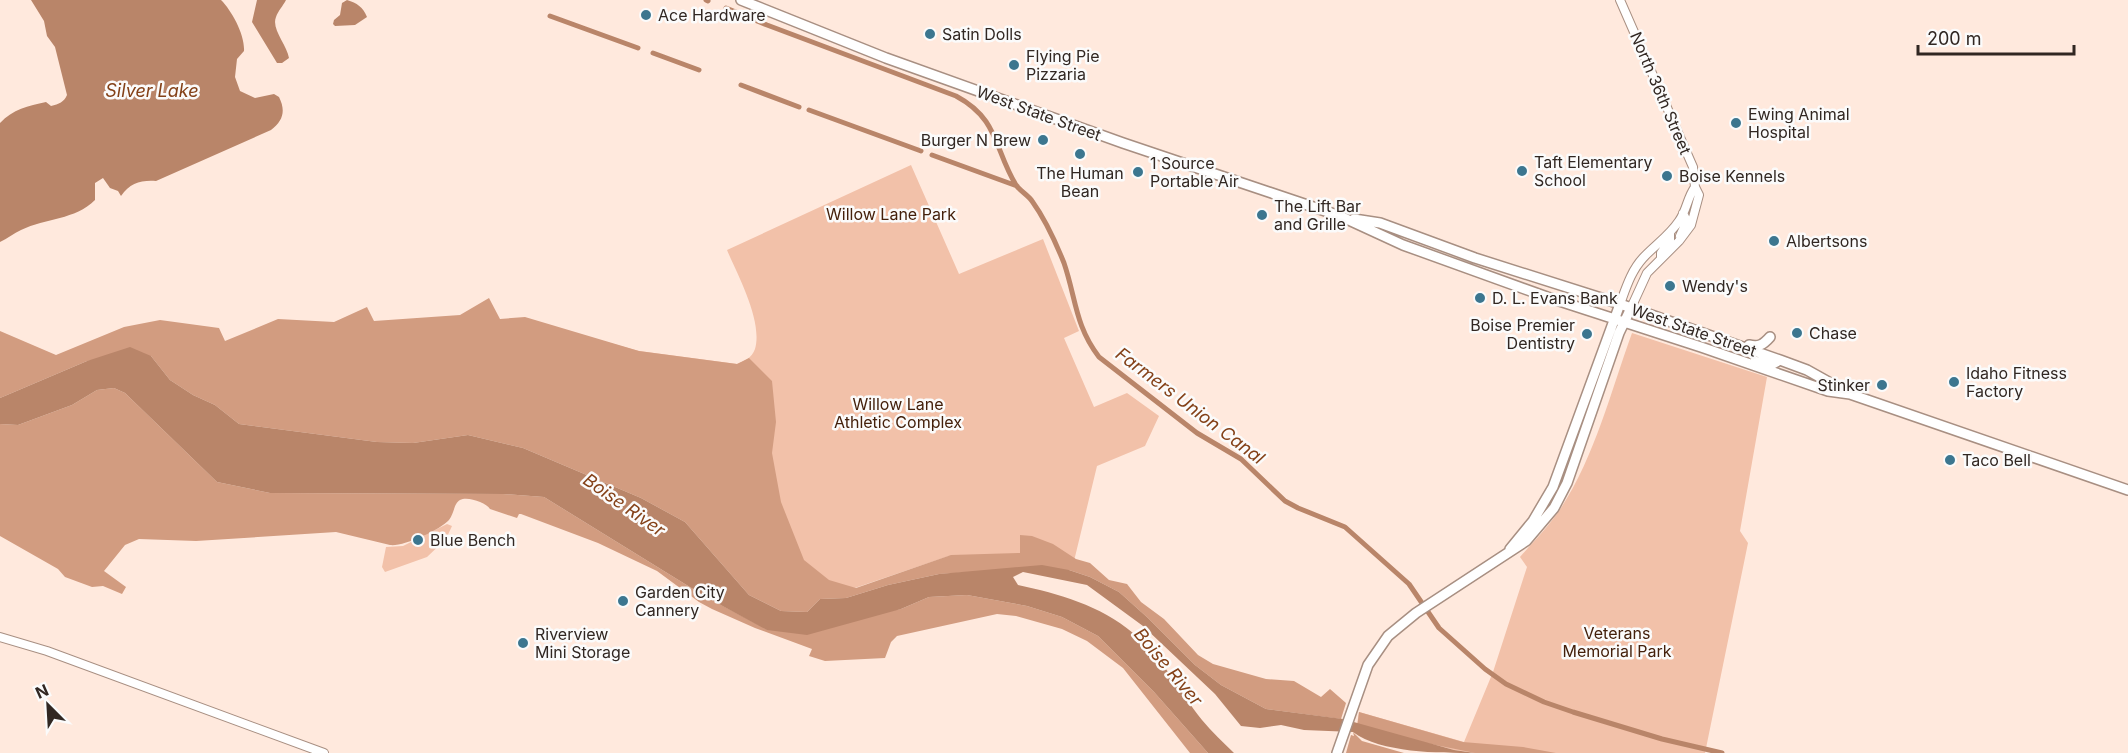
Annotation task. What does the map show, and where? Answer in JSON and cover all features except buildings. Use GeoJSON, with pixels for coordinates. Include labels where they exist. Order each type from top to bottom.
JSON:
{"type":"FeatureCollection","features":[{"type":"Feature","properties":{"kind":"main road","name":"West State Street"},"geometry":{"type":"LineString","coordinates":[[741,0],[886,58],[1340,216],[1403,245],[1613,320],[1728,356],[1828,391],[1850,394]]}},
{"type":"Feature","properties":{"kind":"main road","name":"West State Street"},"geometry":{"type":"LineString","coordinates":[[1340,216],[1380,223],[1472,257],[1620,304],[1808,370],[1850,394],[2128,490]]}},
{"type":"Feature","properties":{"kind":"main road","name":"West State Street"},"geometry":{"type":"LineString","coordinates":[[1374,231],[1405,239],[1410,238],[1412,234]]}},
{"type":"Feature","properties":{"kind":"main road","name":"West State Street"},"geometry":{"type":"LineString","coordinates":[[1442,259],[1446,253],[1461,258],[1472,257]]}},
{"type":"Feature","properties":{"kind":"main road"},"geometry":{"type":"LineString","coordinates":[[1504,555],[1533,521],[1553,487],[1620,304]]}},
{"type":"Feature","properties":{"kind":"main road"},"geometry":{"type":"LineString","coordinates":[[1337,753],[1368,664],[1388,636],[1427,605],[1526,541],[1545,521],[1570,476],[1631,308]]}},
{"type":"Feature","properties":{"kind":"main road"},"geometry":{"type":"LineString","coordinates":[[1730,343],[1758,346],[1763,345],[1770,337]]}},
{"type":"Feature","properties":{"kind":"main road","name":"West State Street"},"geometry":{"type":"LineString","coordinates":[[1728,356],[1771,365],[1780,360]]}},
{"type":"Feature","properties":{"kind":"street","name":"North 36th Street"},"geometry":{"type":"LineString","coordinates":[[1620,0],[1693,167],[1695,187],[1699,195],[1694,218],[1679,242],[1647,273],[1631,308]]}},
{"type":"Feature","properties":{"kind":"street"},"geometry":{"type":"LineString","coordinates":[[1620,304],[1639,262],[1670,233],[1683,213],[1689,195],[1695,187]]}},
{"type":"Feature","properties":{"kind":"street"},"geometry":{"type":"LineString","coordinates":[[1679,242],[1680,233],[1687,221],[1683,213]]}},
{"type":"Feature","properties":{"kind":"street"},"geometry":{"type":"LineString","coordinates":[[1661,258],[1661,253],[1670,240],[1670,233]]}},
{"type":"Feature","properties":{"kind":"street"},"geometry":{"type":"LineString","coordinates":[[0,637],[37,648],[324,753]]}},
{"type":"Feature","properties":{"kind":"green space","name":"Willow Lane Athletic Complex"},"geometry":{"type":"Polygon","coordinates":[[[911,165],[959,274],[1043,239],[1079,331],[1064,338],[1094,407],[1127,393],[1159,416],[1145,446],[1097,466],[1074,561],[949,556],[840,593],[777,602],[549,326],[639,351],[740,363],[754,352],[757,338],[756,325],[748,299],[727,250],[911,165]]]}},
{"type":"Feature","properties":{"kind":"green space","name":"Veterans Memorial Park"},"geometry":{"type":"Polygon","coordinates":[[[1632,333],[1767,377],[1740,531],[1748,543],[1705,753],[1475,753],[1454,750],[1357,724],[1359,712],[1464,742],[1493,672],[1527,567],[1520,557],[1556,515],[1573,488],[1593,445],[1632,333]]]}},
{"type":"Feature","properties":{"kind":"green space"},"geometry":{"type":"Polygon","coordinates":[[[447,524],[452,526],[446,539],[427,557],[385,572],[382,567],[386,547],[403,546],[447,524]]]}},
{"type":"Feature","properties":{"kind":"shaded area"},"geometry":{"type":"Polygon","coordinates":[[[489,298],[500,319],[525,317],[639,351],[737,364],[749,358],[772,381],[776,422],[772,453],[781,502],[804,560],[829,580],[856,588],[951,555],[1020,553],[1020,535],[1032,536],[1053,544],[1076,559],[1090,563],[1109,580],[1127,584],[1141,602],[1164,619],[1198,655],[1213,664],[1266,679],[1294,681],[1321,697],[1330,689],[1346,703],[1341,719],[1266,709],[1221,685],[1195,665],[1119,592],[1090,577],[1069,570],[939,574],[888,585],[846,598],[820,599],[807,612],[781,611],[749,595],[685,522],[641,498],[523,448],[468,435],[413,443],[377,442],[239,424],[215,405],[193,395],[170,380],[151,356],[87,361],[0,398],[0,331],[56,355],[124,327],[160,320],[219,328],[225,341],[278,319],[334,322],[367,307],[374,321],[460,315],[489,298]]]}},
{"type":"Feature","properties":{"kind":"shaded area"},"geometry":{"type":"Polygon","coordinates":[[[114,388],[125,393],[217,482],[270,493],[503,494],[544,497],[706,597],[768,630],[901,609],[929,597],[967,595],[1027,606],[1062,617],[1098,636],[1154,692],[1208,753],[1190,753],[1123,668],[1087,641],[1062,629],[1016,616],[997,614],[897,636],[891,642],[885,658],[825,661],[809,656],[812,649],[712,609],[657,571],[598,543],[521,514],[517,518],[490,509],[485,504],[472,500],[458,501],[449,520],[438,528],[412,541],[396,545],[336,532],[196,541],[139,539],[125,545],[104,571],[126,587],[122,594],[103,586],[92,587],[65,577],[58,569],[0,536],[0,424],[18,425],[72,405],[97,390],[114,388]]]}},
{"type":"Feature","properties":{"kind":"shaded area"},"geometry":{"type":"Polygon","coordinates":[[[1359,712],[1463,742],[1523,747],[1556,753],[1475,753],[1357,729],[1359,712]]]}},
{"type":"Feature","properties":{"kind":"shaded area"},"geometry":{"type":"Polygon","coordinates":[[[1353,732],[1362,741],[1404,753],[1346,753],[1351,735],[1354,736],[1353,732]]]}},
{"type":"Feature","properties":{"kind":"water","name":"Silver Lake"},"geometry":{"type":"Polygon","coordinates":[[[31,0],[221,0],[233,17],[244,45],[244,51],[237,59],[235,77],[240,91],[255,98],[274,94],[279,97],[283,111],[281,119],[271,130],[156,181],[136,183],[121,196],[118,191],[110,188],[103,178],[95,183],[95,200],[87,207],[18,231],[0,242],[0,123],[10,114],[21,109],[46,102],[51,106],[63,101],[67,95],[55,47],[47,36],[44,21],[31,0]]]}},
{"type":"Feature","properties":{"kind":"water"},"geometry":{"type":"Polygon","coordinates":[[[257,0],[286,0],[275,22],[289,58],[282,63],[277,63],[252,22],[257,0]]]}},
{"type":"Feature","properties":{"kind":"water"},"geometry":{"type":"Polygon","coordinates":[[[347,0],[359,6],[367,17],[355,25],[335,26],[334,20],[340,15],[342,3],[347,0]]]}},
{"type":"Feature","properties":{"kind":"water","name":"Boise River"},"geometry":{"type":"Polygon","coordinates":[[[130,347],[151,356],[170,380],[193,395],[215,405],[239,424],[377,442],[413,443],[468,435],[523,448],[641,498],[685,522],[749,595],[781,611],[807,612],[820,599],[846,598],[888,585],[939,574],[1042,565],[1069,570],[1090,577],[1119,592],[1195,665],[1221,685],[1266,709],[1343,719],[1454,750],[1475,753],[1428,752],[1394,748],[1365,739],[1353,732],[1304,730],[1281,725],[1260,728],[1241,726],[1215,694],[1143,626],[1087,585],[1023,572],[1013,577],[1018,585],[1049,592],[1093,608],[1133,633],[1162,663],[1202,720],[1234,753],[1208,753],[1154,692],[1098,636],[1062,617],[1027,606],[967,595],[929,597],[901,609],[807,635],[767,630],[706,597],[544,497],[503,494],[270,493],[217,482],[125,393],[114,388],[97,390],[72,405],[18,425],[0,424],[0,398],[87,361],[130,347]]]}},
{"type":"Feature","properties":{"kind":"waterway","name":"Farmers Union Canal"},"geometry":{"type":"LineString","coordinates":[[726,8],[956,96],[970,105],[988,125],[1016,185],[1032,201],[1050,231],[1064,263],[1085,334],[1099,357],[1197,433],[1241,459],[1285,501],[1345,527],[1409,584],[1439,628],[1485,669],[1506,684],[1544,702],[1662,739],[1722,753]]}},
{"type":"Feature","properties":{"kind":"waterway"},"geometry":{"type":"LineString","coordinates":[[550,16],[638,48]]}},
{"type":"Feature","properties":{"kind":"waterway"},"geometry":{"type":"LineString","coordinates":[[653,53],[699,70]]}},
{"type":"Feature","properties":{"kind":"waterway"},"geometry":{"type":"LineString","coordinates":[[741,85],[799,107]]}},
{"type":"Feature","properties":{"kind":"waterway"},"geometry":{"type":"LineString","coordinates":[[809,110],[921,151]]}},
{"type":"Feature","properties":{"kind":"waterway"},"geometry":{"type":"LineString","coordinates":[[932,155],[1017,186]]}},
{"type":"Feature","properties":{"kind":"place","name":"Ace Hardware"},"geometry":{"type":"Point","coordinates":[646,15]}},
{"type":"Feature","properties":{"kind":"place","name":"Satin Dolls"},"geometry":{"type":"Point","coordinates":[930,34]}},
{"type":"Feature","properties":{"kind":"place","name":"Flying Pie Pizzaria"},"geometry":{"type":"Point","coordinates":[1014,65]}},
{"type":"Feature","properties":{"kind":"place","name":"Ewing Animal Hospital"},"geometry":{"type":"Point","coordinates":[1736,123]}},
{"type":"Feature","properties":{"kind":"place","name":"Burger N Brew"},"geometry":{"type":"Point","coordinates":[1043,140]}},
{"type":"Feature","properties":{"kind":"place","name":"The Human Bean"},"geometry":{"type":"Point","coordinates":[1080,154]}},
{"type":"Feature","properties":{"kind":"place","name":"Taft Elementary School"},"geometry":{"type":"Point","coordinates":[1522,171]}},
{"type":"Feature","properties":{"kind":"place","name":"1 Source Portable Air"},"geometry":{"type":"Point","coordinates":[1138,172]}},
{"type":"Feature","properties":{"kind":"place","name":"Boise Kennels"},"geometry":{"type":"Point","coordinates":[1667,176]}},
{"type":"Feature","properties":{"kind":"place","name":"The Lift Bar and Grille"},"geometry":{"type":"Point","coordinates":[1262,215]}},
{"type":"Feature","properties":{"kind":"place","name":"Albertsons"},"geometry":{"type":"Point","coordinates":[1774,241]}},
{"type":"Feature","properties":{"kind":"place","name":"Wendy's"},"geometry":{"type":"Point","coordinates":[1670,286]}},
{"type":"Feature","properties":{"kind":"place","name":"D. L. Evans Bank"},"geometry":{"type":"Point","coordinates":[1480,298]}},
{"type":"Feature","properties":{"kind":"place","name":"Chase"},"geometry":{"type":"Point","coordinates":[1797,333]}},
{"type":"Feature","properties":{"kind":"place","name":"Boise Premier Dentistry"},"geometry":{"type":"Point","coordinates":[1587,334]}},
{"type":"Feature","properties":{"kind":"place","name":"Idaho Fitness Factory"},"geometry":{"type":"Point","coordinates":[1954,382]}},
{"type":"Feature","properties":{"kind":"place","name":"Stinker"},"geometry":{"type":"Point","coordinates":[1882,385]}},
{"type":"Feature","properties":{"kind":"place","name":"Taco Bell"},"geometry":{"type":"Point","coordinates":[1950,460]}},
{"type":"Feature","properties":{"kind":"place","name":"Blue Bench"},"geometry":{"type":"Point","coordinates":[418,540]}},
{"type":"Feature","properties":{"kind":"place","name":"Garden City Cannery"},"geometry":{"type":"Point","coordinates":[623,601]}},
{"type":"Feature","properties":{"kind":"place","name":"Riverview Mini Storage"},"geometry":{"type":"Point","coordinates":[523,643]}},
{"type":"Feature","properties":{"kind":"park label","name":"Willow Lane Park"},"geometry":{"type":"Point","coordinates":[891,214]}}]}
